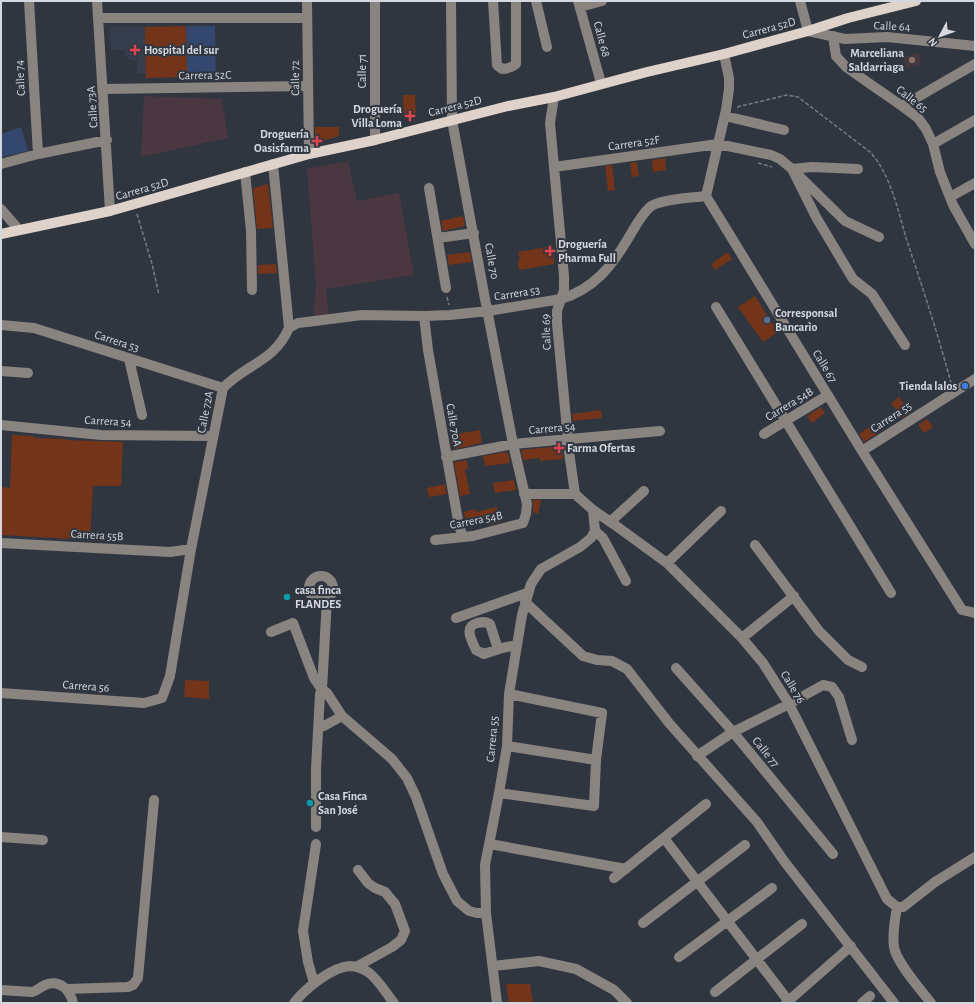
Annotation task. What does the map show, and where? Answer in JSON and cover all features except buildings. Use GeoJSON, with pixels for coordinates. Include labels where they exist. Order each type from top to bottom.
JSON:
{"type":"FeatureCollection","features":[{"type":"Feature","properties":{"kind":"main road","name":"Carrera 52D"},"geometry":{"type":"LineString","coordinates":[[1,234],[134,205],[309,154],[375,140],[508,106],[554,97],[724,54],[808,31],[848,18],[916,1]]}},
{"type":"Feature","properties":{"kind":"street","name":"Calle 74"},"geometry":{"type":"LineString","coordinates":[[29,1],[38,154]]}},
{"type":"Feature","properties":{"kind":"street","name":"Calle 73A"},"geometry":{"type":"LineString","coordinates":[[98,1],[110,211]]}},
{"type":"Feature","properties":{"kind":"street","name":"Calle 72"},"geometry":{"type":"LineString","coordinates":[[306,1],[309,154]]}},
{"type":"Feature","properties":{"kind":"street","name":"Calle 71"},"geometry":{"type":"LineString","coordinates":[[375,1],[375,140]]}},
{"type":"Feature","properties":{"kind":"street","name":"Calle 70"},"geometry":{"type":"LineString","coordinates":[[451,1],[452,120],[513,444],[527,504],[523,523]]}},
{"type":"Feature","properties":{"kind":"street"},"geometry":{"type":"LineString","coordinates":[[493,1],[497,64],[502,69],[507,69],[516,64],[516,1]]}},
{"type":"Feature","properties":{"kind":"street"},"geometry":{"type":"LineString","coordinates":[[536,1],[547,47]]}},
{"type":"Feature","properties":{"kind":"street"},"geometry":{"type":"LineString","coordinates":[[579,4],[602,1]]}},
{"type":"Feature","properties":{"kind":"street"},"geometry":{"type":"LineString","coordinates":[[800,1],[808,31]]}},
{"type":"Feature","properties":{"kind":"street","name":"Calle 68"},"geometry":{"type":"LineString","coordinates":[[579,4],[601,84]]}},
{"type":"Feature","properties":{"kind":"street"},"geometry":{"type":"LineString","coordinates":[[98,18],[307,18]]}},
{"type":"Feature","properties":{"kind":"street","name":"Calle 64"},"geometry":{"type":"LineString","coordinates":[[808,31],[845,39],[887,36],[975,46]]}},
{"type":"Feature","properties":{"kind":"street","name":"Calle 65"},"geometry":{"type":"LineString","coordinates":[[832,36],[836,56],[846,66],[918,118],[926,129],[933,144],[940,172],[953,205],[975,244]]}},
{"type":"Feature","properties":{"kind":"street"},"geometry":{"type":"LineString","coordinates":[[706,196],[729,89],[729,78],[724,54]]}},
{"type":"Feature","properties":{"kind":"street"},"geometry":{"type":"LineString","coordinates":[[902,106],[975,64]]}},
{"type":"Feature","properties":{"kind":"street","name":"Carrera 52C"},"geometry":{"type":"LineString","coordinates":[[104,89],[308,86]]}},
{"type":"Feature","properties":{"kind":"street","name":"Calle 69"},"geometry":{"type":"LineString","coordinates":[[554,97],[550,123],[564,276],[564,290],[557,311],[557,323],[569,453],[575,494]]}},
{"type":"Feature","properties":{"kind":"street"},"geometry":{"type":"LineString","coordinates":[[725,113],[784,130]]}},
{"type":"Feature","properties":{"kind":"street"},"geometry":{"type":"LineString","coordinates":[[933,144],[975,120]]}},
{"type":"Feature","properties":{"kind":"street"},"geometry":{"type":"LineString","coordinates":[[1,164],[38,154],[107,140]]}},
{"type":"Feature","properties":{"kind":"street","name":"Carrera 52F"},"geometry":{"type":"LineString","coordinates":[[554,167],[718,144],[771,155],[780,159],[792,168],[845,221],[879,237]]}},
{"type":"Feature","properties":{"kind":"street"},"geometry":{"type":"LineString","coordinates":[[273,164],[289,328]]}},
{"type":"Feature","properties":{"kind":"street"},"geometry":{"type":"LineString","coordinates":[[858,169],[812,167],[792,168],[816,217],[853,279],[872,294],[905,345]]}},
{"type":"Feature","properties":{"kind":"street"},"geometry":{"type":"LineString","coordinates":[[245,172],[251,231],[252,290]]}},
{"type":"Feature","properties":{"kind":"street"},"geometry":{"type":"LineString","coordinates":[[950,197],[975,184]]}},
{"type":"Feature","properties":{"kind":"street"},"geometry":{"type":"LineString","coordinates":[[429,188],[446,288]]}},
{"type":"Feature","properties":{"kind":"street","name":"Carrera 53"},"geometry":{"type":"LineString","coordinates":[[289,328],[298,323],[362,315],[450,315],[561,300],[572,296],[595,281],[617,258],[638,222],[650,207],[664,201],[706,196]]}},
{"type":"Feature","properties":{"kind":"street","name":"Calle 67"},"geometry":{"type":"LineString","coordinates":[[706,196],[862,452],[962,610],[975,614]]}},
{"type":"Feature","properties":{"kind":"street"},"geometry":{"type":"LineString","coordinates":[[1,209],[18,230]]}},
{"type":"Feature","properties":{"kind":"street"},"geometry":{"type":"LineString","coordinates":[[438,238],[474,233]]}},
{"type":"Feature","properties":{"kind":"street"},"geometry":{"type":"LineString","coordinates":[[716,307],[891,593]]}},
{"type":"Feature","properties":{"kind":"street","name":"Calle 70A"},"geometry":{"type":"LineString","coordinates":[[424,316],[428,350],[446,457],[459,526],[463,537]]}},
{"type":"Feature","properties":{"kind":"street","name":"Carrera 53"},"geometry":{"type":"LineString","coordinates":[[1,326],[34,328],[223,388]]}},
{"type":"Feature","properties":{"kind":"street","name":"Calle 72A"},"geometry":{"type":"LineString","coordinates":[[165,692],[170,676],[191,549],[223,388],[238,375],[262,361],[279,346],[289,328]]}},
{"type":"Feature","properties":{"kind":"street"},"geometry":{"type":"LineString","coordinates":[[129,358],[142,415]]}},
{"type":"Feature","properties":{"kind":"street"},"geometry":{"type":"LineString","coordinates":[[1,370],[28,373]]}},
{"type":"Feature","properties":{"kind":"street","name":"Carrera 55"},"geometry":{"type":"LineString","coordinates":[[862,452],[975,379]]}},
{"type":"Feature","properties":{"kind":"street","name":"Carrera 54B"},"geometry":{"type":"LineString","coordinates":[[764,434],[828,395]]}},
{"type":"Feature","properties":{"kind":"street","name":"Carrera 54"},"geometry":{"type":"LineString","coordinates":[[1,425],[101,435],[213,436]]}},
{"type":"Feature","properties":{"kind":"street","name":"Carrera 54"},"geometry":{"type":"LineString","coordinates":[[446,457],[513,444],[660,431]]}},
{"type":"Feature","properties":{"kind":"street"},"geometry":{"type":"LineString","coordinates":[[610,522],[644,491]]}},
{"type":"Feature","properties":{"kind":"street"},"geometry":{"type":"LineString","coordinates":[[524,494],[575,494]]}},
{"type":"Feature","properties":{"kind":"street","name":"Calle 76"},"geometry":{"type":"LineString","coordinates":[[575,494],[593,510],[667,563],[742,638],[764,663],[789,704],[887,899],[897,907]]}},
{"type":"Feature","properties":{"kind":"street"},"geometry":{"type":"LineString","coordinates":[[593,510],[595,531],[603,538],[626,581]]}},
{"type":"Feature","properties":{"kind":"street"},"geometry":{"type":"LineString","coordinates":[[667,563],[722,511]]}},
{"type":"Feature","properties":{"kind":"street","name":"Carrera 54B"},"geometry":{"type":"LineString","coordinates":[[435,540],[473,536],[523,523]]}},
{"type":"Feature","properties":{"kind":"street","name":"Carrera 55"},"geometry":{"type":"LineString","coordinates":[[497,1003],[486,913],[485,865],[507,746],[509,694],[526,597],[531,584],[541,569],[580,547],[591,538],[595,531]]}},
{"type":"Feature","properties":{"kind":"street","name":"Carrera 55B"},"geometry":{"type":"LineString","coordinates":[[1,543],[170,552],[191,549]]}},
{"type":"Feature","properties":{"kind":"street"},"geometry":{"type":"LineString","coordinates":[[755,545],[819,631],[848,660],[862,667]]}},
{"type":"Feature","properties":{"kind":"street"},"geometry":{"type":"LineString","coordinates":[[315,600],[323,601],[332,593],[333,585],[328,578],[320,576],[312,580],[309,584],[309,593],[315,600],[324,626]]}},
{"type":"Feature","properties":{"kind":"street"},"geometry":{"type":"LineString","coordinates":[[742,638],[794,596]]}},
{"type":"Feature","properties":{"kind":"street"},"geometry":{"type":"LineString","coordinates":[[456,618],[526,597],[583,656],[597,660],[612,661],[627,669],[697,756],[757,822],[784,861],[894,1003]]}},
{"type":"Feature","properties":{"kind":"street"},"geometry":{"type":"LineString","coordinates":[[316,827],[316,769],[319,702],[322,689],[324,626],[327,599]]}},
{"type":"Feature","properties":{"kind":"street"},"geometry":{"type":"LineString","coordinates":[[271,632],[297,622],[314,678],[327,693],[342,716],[392,759],[407,778],[416,798],[443,874],[457,901],[469,911],[486,913]]}},
{"type":"Feature","properties":{"kind":"street"},"geometry":{"type":"LineString","coordinates":[[498,649],[517,645]]}},
{"type":"Feature","properties":{"kind":"street","name":"Calle 77"},"geometry":{"type":"LineString","coordinates":[[676,668],[733,732],[834,854]]}},
{"type":"Feature","properties":{"kind":"street"},"geometry":{"type":"LineString","coordinates":[[697,756],[733,732],[823,685],[832,687],[839,697],[852,740]]}},
{"type":"Feature","properties":{"kind":"street","name":"Carrera 56"},"geometry":{"type":"LineString","coordinates":[[1,693],[144,703],[162,698],[165,692]]}},
{"type":"Feature","properties":{"kind":"street"},"geometry":{"type":"LineString","coordinates":[[499,793],[594,806],[596,760],[602,713],[509,694]]}},
{"type":"Feature","properties":{"kind":"street"},"geometry":{"type":"LineString","coordinates":[[318,727],[324,726],[342,716]]}},
{"type":"Feature","properties":{"kind":"street"},"geometry":{"type":"LineString","coordinates":[[507,746],[596,760]]}},
{"type":"Feature","properties":{"kind":"street"},"geometry":{"type":"LineString","coordinates":[[67,989],[128,987],[133,985],[138,978],[154,800]]}},
{"type":"Feature","properties":{"kind":"street"},"geometry":{"type":"LineString","coordinates":[[614,878],[706,804]]}},
{"type":"Feature","properties":{"kind":"street"},"geometry":{"type":"LineString","coordinates":[[1,837],[43,840]]}},
{"type":"Feature","properties":{"kind":"street"},"geometry":{"type":"LineString","coordinates":[[664,838],[757,959],[788,1002],[851,946]]}},
{"type":"Feature","properties":{"kind":"street"},"geometry":{"type":"LineString","coordinates":[[314,983],[308,962],[303,931],[316,844]]}},
{"type":"Feature","properties":{"kind":"street"},"geometry":{"type":"LineString","coordinates":[[490,844],[626,869]]}},
{"type":"Feature","properties":{"kind":"street"},"geometry":{"type":"LineString","coordinates":[[644,923],[745,845]]}},
{"type":"Feature","properties":{"kind":"street"},"geometry":{"type":"LineString","coordinates":[[931,1003],[901,963],[894,948],[893,929],[897,907],[904,908],[935,882],[975,857]]}},
{"type":"Feature","properties":{"kind":"street"},"geometry":{"type":"LineString","coordinates":[[356,967],[392,947],[401,940],[404,931],[395,904],[385,892],[368,883],[358,870]]}},
{"type":"Feature","properties":{"kind":"street"},"geometry":{"type":"LineString","coordinates":[[679,957],[772,888]]}},
{"type":"Feature","properties":{"kind":"street"},"geometry":{"type":"LineString","coordinates":[[715,992],[802,924]]}},
{"type":"Feature","properties":{"kind":"street"},"geometry":{"type":"LineString","coordinates":[[493,966],[539,961],[576,968],[614,990],[627,1003]]}},
{"type":"Feature","properties":{"kind":"street"},"geometry":{"type":"LineString","coordinates":[[294,1003],[306,989],[314,983],[340,969],[350,966],[368,972],[373,976],[394,1003]]}},
{"type":"Feature","properties":{"kind":"street"},"geometry":{"type":"LineString","coordinates":[[1,990],[32,992],[46,985],[62,985],[67,989],[73,1003]]}},
{"type":"Feature","properties":{"kind":"street"},"geometry":{"type":"LineString","coordinates":[[862,1003],[870,996]]}},
{"type":"Feature","properties":{"kind":"path"},"geometry":{"type":"LineString","coordinates":[[725,113],[787,95],[798,97],[870,152],[878,160],[884,170],[939,338],[954,393]]}},
{"type":"Feature","properties":{"kind":"path"},"geometry":{"type":"LineString","coordinates":[[134,205],[150,257],[159,295]]}},
{"type":"Feature","properties":{"kind":"path"},"geometry":{"type":"LineString","coordinates":[[446,288],[450,315]]}},
{"type":"Feature","properties":{"kind":"shaded area","name":"Hospital del sur"},"geometry":{"type":"Polygon","coordinates":[[[110,26],[145,27],[146,74],[137,73],[137,61],[126,56],[124,50],[111,50],[110,26]]]}},
{"type":"Feature","properties":{"kind":"shaded area"},"geometry":{"type":"Polygon","coordinates":[[[186,26],[215,26],[216,77],[187,77],[186,26]]]}},
{"type":"Feature","properties":{"kind":"shaded area","name":"Marceliana Saldarriaga"},"geometry":{"type":"Polygon","coordinates":[[[919,53],[921,64],[906,68],[903,57],[919,53]]]}},
{"type":"Feature","properties":{"kind":"shaded area"},"geometry":{"type":"Polygon","coordinates":[[[144,96],[222,99],[228,138],[141,157],[144,96]]]}},
{"type":"Feature","properties":{"kind":"shaded area"},"geometry":{"type":"Polygon","coordinates":[[[21,127],[28,151],[1,157],[1,134],[21,127]]]}},
{"type":"Feature","properties":{"kind":"shaded area"},"geometry":{"type":"Polygon","coordinates":[[[348,161],[357,201],[399,193],[414,275],[326,289],[329,316],[313,318],[316,285],[307,169],[348,161]]]}},
{"type":"Feature","properties":{"kind":"place","name":"Hospital del sur"},"geometry":{"type":"Point","coordinates":[135,50]}},
{"type":"Feature","properties":{"kind":"place","name":"Marceliana Saldarriaga"},"geometry":{"type":"Point","coordinates":[912,60]}},
{"type":"Feature","properties":{"kind":"place","name":"Droguería Villa Loma"},"geometry":{"type":"Point","coordinates":[410,116]}},
{"type":"Feature","properties":{"kind":"place","name":"Droguería Oasisfarma"},"geometry":{"type":"Point","coordinates":[317,141]}},
{"type":"Feature","properties":{"kind":"place","name":"Droguería Pharma Full"},"geometry":{"type":"Point","coordinates":[550,251]}},
{"type":"Feature","properties":{"kind":"place","name":"Corresponsal Bancarìo"},"geometry":{"type":"Point","coordinates":[767,320]}},
{"type":"Feature","properties":{"kind":"place","name":"Tienda lalos"},"geometry":{"type":"Point","coordinates":[965,386]}},
{"type":"Feature","properties":{"kind":"place","name":"Farma Ofertas"},"geometry":{"type":"Point","coordinates":[559,448]}},
{"type":"Feature","properties":{"kind":"place","name":"casa finca FLANDES"},"geometry":{"type":"Point","coordinates":[287,597]}},
{"type":"Feature","properties":{"kind":"place","name":"Casa Finca San José"},"geometry":{"type":"Point","coordinates":[310,803]}}]}
